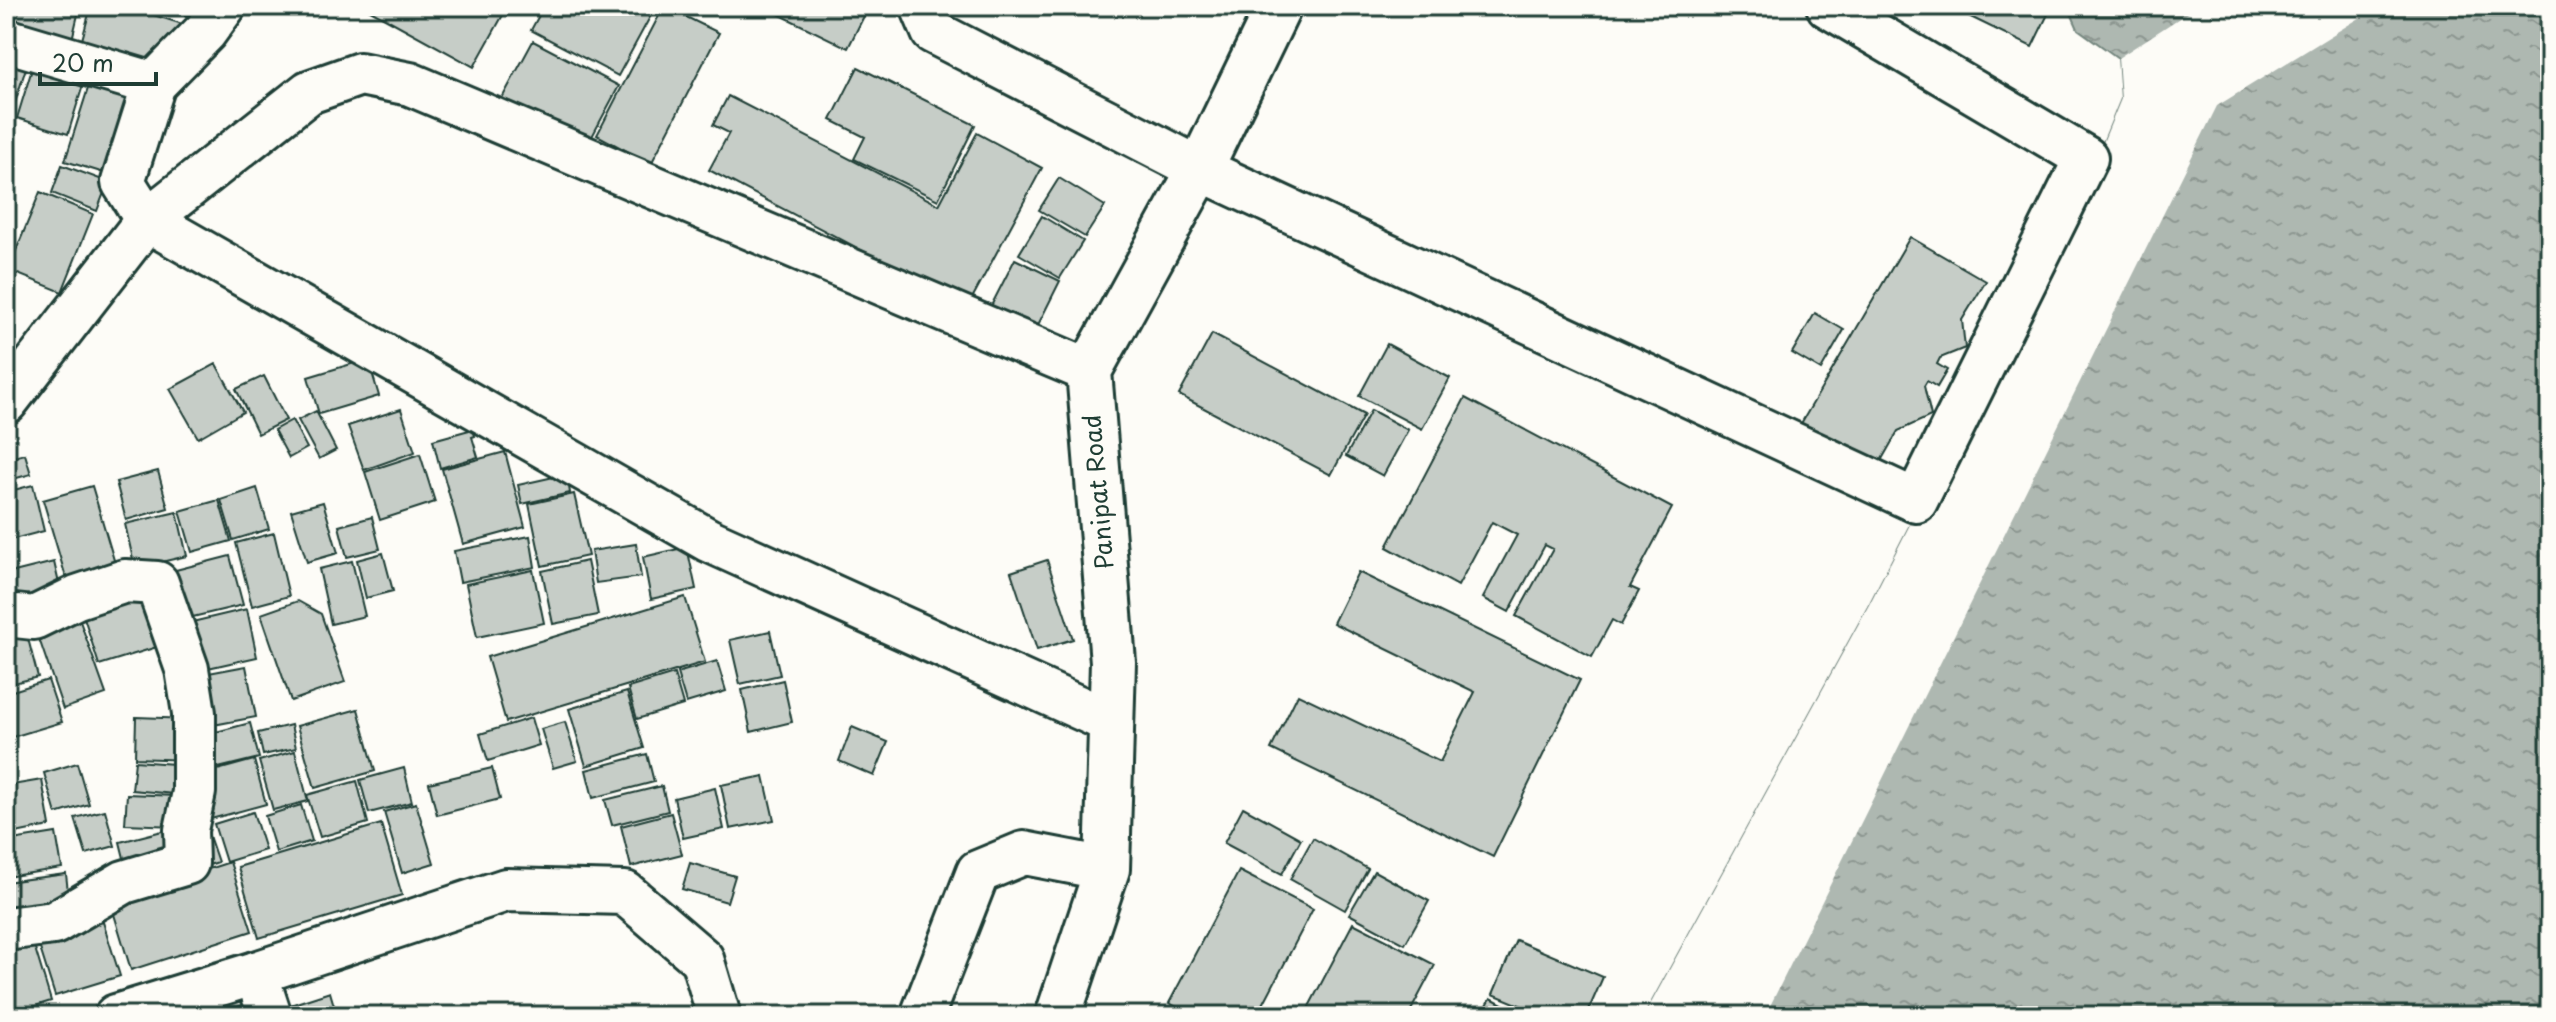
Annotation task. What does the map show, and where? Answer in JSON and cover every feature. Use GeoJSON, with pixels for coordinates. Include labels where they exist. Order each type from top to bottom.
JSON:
{"type":"FeatureCollection","features":[{"type":"Feature","properties":{"kind":"street"},"geometry":{"type":"LineString","coordinates":[[224,6],[205,32],[154,84],[123,182],[147,220],[708,540],[1111,722]]}},
{"type":"Feature","properties":{"kind":"street"},"geometry":{"type":"LineString","coordinates":[[922,6],[933,32],[1200,169],[1916,501],[2086,158],[1828,6]]}},
{"type":"Feature","properties":{"kind":"street"},"geometry":{"type":"LineString","coordinates":[[6,402],[147,220],[309,92],[360,74],[410,84],[1089,371],[1200,169],[1279,6]]}},
{"type":"Feature","properties":{"kind":"street"},"geometry":{"type":"LineString","coordinates":[[6,40],[154,84]]}},
{"type":"Feature","properties":{"kind":"street","name":"Panipat Road"},"geometry":{"type":"LineString","coordinates":[[1058,1016],[1107,869],[1113,662],[1089,371]]}},
{"type":"Feature","properties":{"kind":"street"},"geometry":{"type":"LineString","coordinates":[[6,615],[34,618],[77,597],[125,581],[157,583],[187,669],[194,713],[194,792],[186,830],[187,863],[124,882],[54,923],[6,929]]}},
{"type":"Feature","properties":{"kind":"street"},"geometry":{"type":"LineString","coordinates":[[922,1016],[978,872],[1024,853],[1107,869]]}},
{"type":"Feature","properties":{"kind":"street"},"geometry":{"type":"LineString","coordinates":[[116,1016],[506,890],[625,893],[702,959],[719,1016]]}},
{"type":"Feature","properties":{"kind":"street"},"geometry":{"type":"LineString","coordinates":[[256,973],[270,1016]]}},
{"type":"Feature","properties":{"kind":"water"},"geometry":{"type":"Polygon","coordinates":[[[2068,6],[2550,6],[2550,1016],[1644,1016],[1870,603],[2095,162],[2121,99],[2118,58],[2078,29],[2068,6]]]}},
{"type":"Feature","properties":{"kind":"pier"},"geometry":{"type":"Polygon","coordinates":[[[2198,6],[2379,6],[2217,106],[1765,1016],[1644,1016],[1870,603],[2095,162],[2121,99],[2118,58],[2198,6]]]}},
{"type":"Feature","properties":{"kind":"building"},"geometry":{"type":"Polygon","coordinates":[[[6,6],[80,6],[70,48],[6,31],[6,6]]]}},
{"type":"Feature","properties":{"kind":"building"},"geometry":{"type":"Polygon","coordinates":[[[91,6],[125,6],[192,27],[153,72],[79,51],[91,6]]]}},
{"type":"Feature","properties":{"kind":"building"},"geometry":{"type":"Polygon","coordinates":[[[185,6],[216,6],[209,24],[182,14],[185,6]]]}},
{"type":"Feature","properties":{"kind":"building"},"geometry":{"type":"Polygon","coordinates":[[[363,6],[508,6],[474,67],[363,6]]]}},
{"type":"Feature","properties":{"kind":"building"},"geometry":{"type":"Polygon","coordinates":[[[544,6],[656,6],[618,76],[531,30],[544,6]]]}},
{"type":"Feature","properties":{"kind":"building"},"geometry":{"type":"Polygon","coordinates":[[[664,6],[719,33],[651,164],[597,135],[664,6]]]}},
{"type":"Feature","properties":{"kind":"building"},"geometry":{"type":"Polygon","coordinates":[[[762,6],[869,6],[848,48],[762,6]]]}},
{"type":"Feature","properties":{"kind":"building"},"geometry":{"type":"Polygon","coordinates":[[[1948,6],[2052,6],[2032,47],[1948,6]]]}},
{"type":"Feature","properties":{"kind":"building"},"geometry":{"type":"Polygon","coordinates":[[[533,41],[619,86],[587,146],[501,100],[533,41]]]}},
{"type":"Feature","properties":{"kind":"building"},"geometry":{"type":"Polygon","coordinates":[[[6,48],[30,55],[8,125],[6,124],[6,48]]]}},
{"type":"Feature","properties":{"kind":"building"},"geometry":{"type":"Polygon","coordinates":[[[36,56],[87,72],[68,134],[17,118],[36,56]]]}},
{"type":"Feature","properties":{"kind":"building"},"geometry":{"type":"Polygon","coordinates":[[[858,67],[975,125],[938,200],[854,159],[865,137],[831,120],[858,67]]]}},
{"type":"Feature","properties":{"kind":"building"},"geometry":{"type":"Polygon","coordinates":[[[90,82],[140,97],[114,176],[65,161],[90,82]]]}},
{"type":"Feature","properties":{"kind":"building"},"geometry":{"type":"Polygon","coordinates":[[[728,96],[939,205],[977,133],[1042,168],[968,306],[709,170],[729,133],[713,125],[728,96]]]}},
{"type":"Feature","properties":{"kind":"building"},"geometry":{"type":"Polygon","coordinates":[[[62,165],[108,182],[97,211],[52,193],[62,165]]]}},
{"type":"Feature","properties":{"kind":"building"},"geometry":{"type":"Polygon","coordinates":[[[1059,178],[1105,206],[1085,237],[1039,210],[1059,178]]]}},
{"type":"Feature","properties":{"kind":"building"},"geometry":{"type":"Polygon","coordinates":[[[40,192],[93,214],[62,292],[8,270],[40,192]]]}},
{"type":"Feature","properties":{"kind":"building"},"geometry":{"type":"Polygon","coordinates":[[[1042,216],[1083,241],[1060,278],[1019,254],[1042,216]]]}},
{"type":"Feature","properties":{"kind":"building"},"geometry":{"type":"Polygon","coordinates":[[[1910,237],[1986,281],[1962,320],[1965,348],[1940,358],[1937,364],[1947,370],[1937,387],[1927,381],[1924,386],[1931,416],[1898,431],[1873,475],[1796,432],[1910,237]]]}},
{"type":"Feature","properties":{"kind":"building"},"geometry":{"type":"Polygon","coordinates":[[[1015,259],[1060,281],[1035,331],[990,308],[1015,259]]]}},
{"type":"Feature","properties":{"kind":"building"},"geometry":{"type":"Polygon","coordinates":[[[1815,313],[1844,330],[1821,370],[1792,353],[1815,313]]]}},
{"type":"Feature","properties":{"kind":"building"},"geometry":{"type":"Polygon","coordinates":[[[1212,334],[1364,415],[1331,475],[1179,395],[1212,334]]]}},
{"type":"Feature","properties":{"kind":"building"},"geometry":{"type":"Polygon","coordinates":[[[1387,344],[1450,378],[1422,429],[1359,396],[1387,344]]]}},
{"type":"Feature","properties":{"kind":"building"},"geometry":{"type":"Polygon","coordinates":[[[368,359],[379,396],[319,414],[308,377],[368,359]]]}},
{"type":"Feature","properties":{"kind":"building"},"geometry":{"type":"Polygon","coordinates":[[[216,364],[243,412],[198,438],[170,389],[216,364]]]}},
{"type":"Feature","properties":{"kind":"building"},"geometry":{"type":"Polygon","coordinates":[[[264,376],[286,420],[258,434],[236,389],[264,376]]]}},
{"type":"Feature","properties":{"kind":"building"},"geometry":{"type":"Polygon","coordinates":[[[1465,398],[1672,508],[1630,587],[1639,591],[1621,625],[1612,620],[1592,657],[1516,616],[1553,549],[1545,545],[1509,612],[1483,598],[1517,535],[1492,522],[1458,586],[1387,547],[1465,398]]]}},
{"type":"Feature","properties":{"kind":"building"},"geometry":{"type":"Polygon","coordinates":[[[401,409],[415,452],[364,470],[348,426],[401,409]]]}},
{"type":"Feature","properties":{"kind":"building"},"geometry":{"type":"Polygon","coordinates":[[[1371,410],[1408,430],[1383,476],[1346,456],[1371,410]]]}},
{"type":"Feature","properties":{"kind":"building"},"geometry":{"type":"Polygon","coordinates":[[[316,411],[336,450],[319,459],[298,420],[316,411]]]}},
{"type":"Feature","properties":{"kind":"building"},"geometry":{"type":"Polygon","coordinates":[[[292,420],[307,448],[289,458],[274,430],[292,420]]]}},
{"type":"Feature","properties":{"kind":"building"},"geometry":{"type":"Polygon","coordinates":[[[473,429],[478,457],[440,468],[433,440],[473,429]]]}},
{"type":"Feature","properties":{"kind":"building"},"geometry":{"type":"Polygon","coordinates":[[[505,452],[525,527],[463,544],[442,469],[505,452]]]}},
{"type":"Feature","properties":{"kind":"building"},"geometry":{"type":"Polygon","coordinates":[[[25,454],[31,474],[6,481],[6,459],[25,454]]]}},
{"type":"Feature","properties":{"kind":"building"},"geometry":{"type":"Polygon","coordinates":[[[420,454],[435,502],[380,520],[365,472],[420,454]]]}},
{"type":"Feature","properties":{"kind":"building"},"geometry":{"type":"Polygon","coordinates":[[[158,471],[168,508],[126,520],[116,482],[158,471]]]}},
{"type":"Feature","properties":{"kind":"building"},"geometry":{"type":"Polygon","coordinates":[[[567,474],[570,493],[522,504],[518,485],[567,474]]]}},
{"type":"Feature","properties":{"kind":"building"},"geometry":{"type":"Polygon","coordinates":[[[33,485],[44,531],[6,541],[6,492],[33,485]]]}},
{"type":"Feature","properties":{"kind":"building"},"geometry":{"type":"Polygon","coordinates":[[[92,486],[119,577],[70,591],[43,500],[92,486]]]}},
{"type":"Feature","properties":{"kind":"building"},"geometry":{"type":"Polygon","coordinates":[[[257,488],[269,529],[233,540],[221,500],[257,488]]]}},
{"type":"Feature","properties":{"kind":"building"},"geometry":{"type":"Polygon","coordinates":[[[574,494],[588,556],[542,566],[529,504],[574,494]]]}},
{"type":"Feature","properties":{"kind":"building"},"geometry":{"type":"Polygon","coordinates":[[[219,500],[231,541],[192,552],[180,511],[219,500]]]}},
{"type":"Feature","properties":{"kind":"building"},"geometry":{"type":"Polygon","coordinates":[[[323,502],[338,553],[307,562],[291,511],[323,502]]]}},
{"type":"Feature","properties":{"kind":"building"},"geometry":{"type":"Polygon","coordinates":[[[177,512],[187,556],[135,568],[125,524],[177,512]]]}},
{"type":"Feature","properties":{"kind":"building"},"geometry":{"type":"Polygon","coordinates":[[[372,517],[380,549],[347,557],[339,526],[372,517]]]}},
{"type":"Feature","properties":{"kind":"building"},"geometry":{"type":"Polygon","coordinates":[[[274,533],[289,596],[252,606],[236,543],[274,533]]]}},
{"type":"Feature","properties":{"kind":"building"},"geometry":{"type":"Polygon","coordinates":[[[530,536],[535,567],[460,582],[454,551],[530,536]]]}},
{"type":"Feature","properties":{"kind":"building"},"geometry":{"type":"Polygon","coordinates":[[[636,544],[641,577],[596,583],[591,551],[636,544]]]}},
{"type":"Feature","properties":{"kind":"building"},"geometry":{"type":"Polygon","coordinates":[[[687,547],[696,589],[651,599],[643,557],[687,547]]]}},
{"type":"Feature","properties":{"kind":"building"},"geometry":{"type":"Polygon","coordinates":[[[383,553],[393,591],[366,598],[357,560],[383,553]]]}},
{"type":"Feature","properties":{"kind":"building"},"geometry":{"type":"Polygon","coordinates":[[[230,556],[243,605],[180,620],[168,572],[230,556]]]}},
{"type":"Feature","properties":{"kind":"building"},"geometry":{"type":"Polygon","coordinates":[[[1047,560],[1073,639],[1037,650],[1011,572],[1047,560]]]}},
{"type":"Feature","properties":{"kind":"building"},"geometry":{"type":"Polygon","coordinates":[[[352,561],[365,616],[331,624],[319,569],[352,561]]]}},
{"type":"Feature","properties":{"kind":"building"},"geometry":{"type":"Polygon","coordinates":[[[587,561],[598,615],[553,624],[542,571],[587,561]]]}},
{"type":"Feature","properties":{"kind":"building"},"geometry":{"type":"Polygon","coordinates":[[[54,562],[63,601],[13,613],[6,574],[54,562]]]}},
{"type":"Feature","properties":{"kind":"building"},"geometry":{"type":"Polygon","coordinates":[[[533,570],[544,623],[477,637],[466,584],[533,570]]]}},
{"type":"Feature","properties":{"kind":"building"},"geometry":{"type":"Polygon","coordinates":[[[1358,572],[1580,680],[1493,857],[1271,749],[1298,694],[1440,762],[1475,692],[1333,623],[1358,572]]]}},
{"type":"Feature","properties":{"kind":"building"},"geometry":{"type":"Polygon","coordinates":[[[157,591],[173,642],[99,665],[83,614],[157,591]]]}},
{"type":"Feature","properties":{"kind":"building"},"geometry":{"type":"Polygon","coordinates":[[[685,597],[705,662],[506,722],[487,657],[685,597]]]}},
{"type":"Feature","properties":{"kind":"building"},"geometry":{"type":"Polygon","coordinates":[[[298,601],[321,614],[345,682],[291,701],[261,614],[298,601]]]}},
{"type":"Feature","properties":{"kind":"building"},"geometry":{"type":"Polygon","coordinates":[[[247,609],[257,657],[199,670],[188,623],[247,609]]]}},
{"type":"Feature","properties":{"kind":"building"},"geometry":{"type":"Polygon","coordinates":[[[76,610],[106,694],[63,709],[34,624],[76,610]]]}},
{"type":"Feature","properties":{"kind":"building"},"geometry":{"type":"Polygon","coordinates":[[[25,627],[38,677],[6,685],[6,632],[25,627]]]}},
{"type":"Feature","properties":{"kind":"building"},"geometry":{"type":"Polygon","coordinates":[[[770,631],[780,675],[740,684],[730,640],[770,631]]]}},
{"type":"Feature","properties":{"kind":"building"},"geometry":{"type":"Polygon","coordinates":[[[717,661],[726,691],[686,703],[677,673],[717,661]]]}},
{"type":"Feature","properties":{"kind":"building"},"geometry":{"type":"Polygon","coordinates":[[[246,666],[256,717],[208,726],[198,675],[246,666]]]}},
{"type":"Feature","properties":{"kind":"building"},"geometry":{"type":"Polygon","coordinates":[[[674,674],[683,705],[637,719],[628,688],[674,674]]]}},
{"type":"Feature","properties":{"kind":"building"},"geometry":{"type":"Polygon","coordinates":[[[48,680],[62,722],[6,739],[6,693],[48,680]]]}},
{"type":"Feature","properties":{"kind":"building"},"geometry":{"type":"Polygon","coordinates":[[[783,680],[792,722],[751,732],[742,690],[783,680]]]}},
{"type":"Feature","properties":{"kind":"building"},"geometry":{"type":"Polygon","coordinates":[[[627,692],[644,748],[586,766],[569,709],[627,692]]]}},
{"type":"Feature","properties":{"kind":"building"},"geometry":{"type":"Polygon","coordinates":[[[358,709],[375,771],[315,788],[297,726],[358,709]]]}},
{"type":"Feature","properties":{"kind":"building"},"geometry":{"type":"Polygon","coordinates":[[[136,717],[189,719],[188,760],[135,758],[136,717]]]}},
{"type":"Feature","properties":{"kind":"building"},"geometry":{"type":"Polygon","coordinates":[[[531,718],[539,745],[488,761],[480,734],[531,718]]]}},
{"type":"Feature","properties":{"kind":"building"},"geometry":{"type":"Polygon","coordinates":[[[565,722],[577,761],[553,768],[541,729],[565,722]]]}},
{"type":"Feature","properties":{"kind":"building"},"geometry":{"type":"Polygon","coordinates":[[[250,723],[259,758],[206,771],[197,737],[250,723]]]}},
{"type":"Feature","properties":{"kind":"building"},"geometry":{"type":"Polygon","coordinates":[[[291,725],[296,748],[263,755],[258,733],[291,725]]]}},
{"type":"Feature","properties":{"kind":"building"},"geometry":{"type":"Polygon","coordinates":[[[852,727],[888,742],[874,776],[839,761],[852,727]]]}},
{"type":"Feature","properties":{"kind":"building"},"geometry":{"type":"Polygon","coordinates":[[[295,751],[308,801],[273,810],[259,761],[295,751]]]}},
{"type":"Feature","properties":{"kind":"building"},"geometry":{"type":"Polygon","coordinates":[[[647,754],[654,782],[593,798],[586,770],[647,754]]]}},
{"type":"Feature","properties":{"kind":"building"},"geometry":{"type":"Polygon","coordinates":[[[254,760],[266,804],[211,819],[199,775],[254,760]]]}},
{"type":"Feature","properties":{"kind":"building"},"geometry":{"type":"Polygon","coordinates":[[[135,761],[187,765],[185,795],[132,790],[135,761]]]}},
{"type":"Feature","properties":{"kind":"building"},"geometry":{"type":"Polygon","coordinates":[[[77,763],[89,804],[56,814],[44,773],[77,763]]]}},
{"type":"Feature","properties":{"kind":"building"},"geometry":{"type":"Polygon","coordinates":[[[404,768],[412,802],[369,813],[360,780],[404,768]]]}},
{"type":"Feature","properties":{"kind":"building"},"geometry":{"type":"Polygon","coordinates":[[[492,768],[500,799],[437,815],[429,783],[492,768]]]}},
{"type":"Feature","properties":{"kind":"building"},"geometry":{"type":"Polygon","coordinates":[[[764,776],[774,820],[730,829],[721,785],[764,776]]]}},
{"type":"Feature","properties":{"kind":"building"},"geometry":{"type":"Polygon","coordinates":[[[42,780],[50,826],[6,835],[6,786],[42,780]]]}},
{"type":"Feature","properties":{"kind":"building"},"geometry":{"type":"Polygon","coordinates":[[[357,781],[368,823],[320,837],[307,795],[357,781]]]}},
{"type":"Feature","properties":{"kind":"building"},"geometry":{"type":"Polygon","coordinates":[[[662,786],[668,811],[612,825],[605,800],[662,786]]]}},
{"type":"Feature","properties":{"kind":"building"},"geometry":{"type":"Polygon","coordinates":[[[715,788],[724,829],[683,838],[674,798],[715,788]]]}},
{"type":"Feature","properties":{"kind":"building"},"geometry":{"type":"Polygon","coordinates":[[[127,794],[177,796],[176,826],[125,824],[127,794]]]}},
{"type":"Feature","properties":{"kind":"building"},"geometry":{"type":"Polygon","coordinates":[[[416,803],[434,863],[402,873],[384,812],[416,803]]]}},
{"type":"Feature","properties":{"kind":"building"},"geometry":{"type":"Polygon","coordinates":[[[301,805],[312,841],[276,852],[265,816],[301,805]]]}},
{"type":"Feature","properties":{"kind":"building"},"geometry":{"type":"Polygon","coordinates":[[[1243,807],[1301,839],[1282,874],[1224,843],[1243,807]]]}},
{"type":"Feature","properties":{"kind":"building"},"geometry":{"type":"Polygon","coordinates":[[[105,810],[115,846],[86,854],[75,818],[105,810]]]}},
{"type":"Feature","properties":{"kind":"building"},"geometry":{"type":"Polygon","coordinates":[[[253,812],[265,850],[226,862],[214,824],[253,812]]]}},
{"type":"Feature","properties":{"kind":"building"},"geometry":{"type":"Polygon","coordinates":[[[671,813],[682,854],[631,867],[621,826],[671,813]]]}},
{"type":"Feature","properties":{"kind":"building"},"geometry":{"type":"Polygon","coordinates":[[[381,824],[402,895],[259,938],[238,867],[381,824]]]}},
{"type":"Feature","properties":{"kind":"building"},"geometry":{"type":"Polygon","coordinates":[[[206,827],[218,862],[203,867],[206,827]]]}},
{"type":"Feature","properties":{"kind":"building"},"geometry":{"type":"Polygon","coordinates":[[[170,829],[179,860],[128,874],[120,842],[170,829]]]}},
{"type":"Feature","properties":{"kind":"building"},"geometry":{"type":"Polygon","coordinates":[[[56,833],[62,868],[6,877],[6,841],[56,833]]]}},
{"type":"Feature","properties":{"kind":"building"},"geometry":{"type":"Polygon","coordinates":[[[1313,838],[1368,869],[1345,910],[1290,879],[1313,838]]]}},
{"type":"Feature","properties":{"kind":"building"},"geometry":{"type":"Polygon","coordinates":[[[230,862],[252,931],[131,970],[110,901],[230,862]]]}},
{"type":"Feature","properties":{"kind":"building"},"geometry":{"type":"Polygon","coordinates":[[[690,863],[735,876],[727,902],[682,889],[690,863]]]}},
{"type":"Feature","properties":{"kind":"building"},"geometry":{"type":"Polygon","coordinates":[[[1239,871],[1313,909],[1257,1016],[1193,1016],[1169,1003],[1239,871]]]}},
{"type":"Feature","properties":{"kind":"building"},"geometry":{"type":"Polygon","coordinates":[[[1374,871],[1429,901],[1405,944],[1349,914],[1374,871]]]}},
{"type":"Feature","properties":{"kind":"building"},"geometry":{"type":"Polygon","coordinates":[[[66,874],[70,910],[6,919],[6,882],[66,874]]]}},
{"type":"Feature","properties":{"kind":"building"},"geometry":{"type":"Polygon","coordinates":[[[103,922],[120,976],[55,996],[38,942],[103,922]]]}},
{"type":"Feature","properties":{"kind":"building"},"geometry":{"type":"Polygon","coordinates":[[[1353,923],[1435,965],[1408,1016],[1304,1016],[1353,923]]]}},
{"type":"Feature","properties":{"kind":"building"},"geometry":{"type":"Polygon","coordinates":[[[30,932],[51,1001],[16,1012],[6,981],[6,940],[30,932]]]}},
{"type":"Feature","properties":{"kind":"building"},"geometry":{"type":"Polygon","coordinates":[[[1516,940],[1603,977],[1586,1016],[1546,1016],[1493,994],[1516,940]]]}},
{"type":"Feature","properties":{"kind":"building"},"geometry":{"type":"Polygon","coordinates":[[[330,992],[337,1016],[287,1016],[284,1007],[330,992]]]}},
{"type":"Feature","properties":{"kind":"building"},"geometry":{"type":"Polygon","coordinates":[[[1491,998],[1525,1016],[1481,1016],[1491,998]]]}},
{"type":"Feature","properties":{"kind":"building"},"geometry":{"type":"Polygon","coordinates":[[[252,1002],[256,1016],[211,1016],[252,1002]]]}}]}
